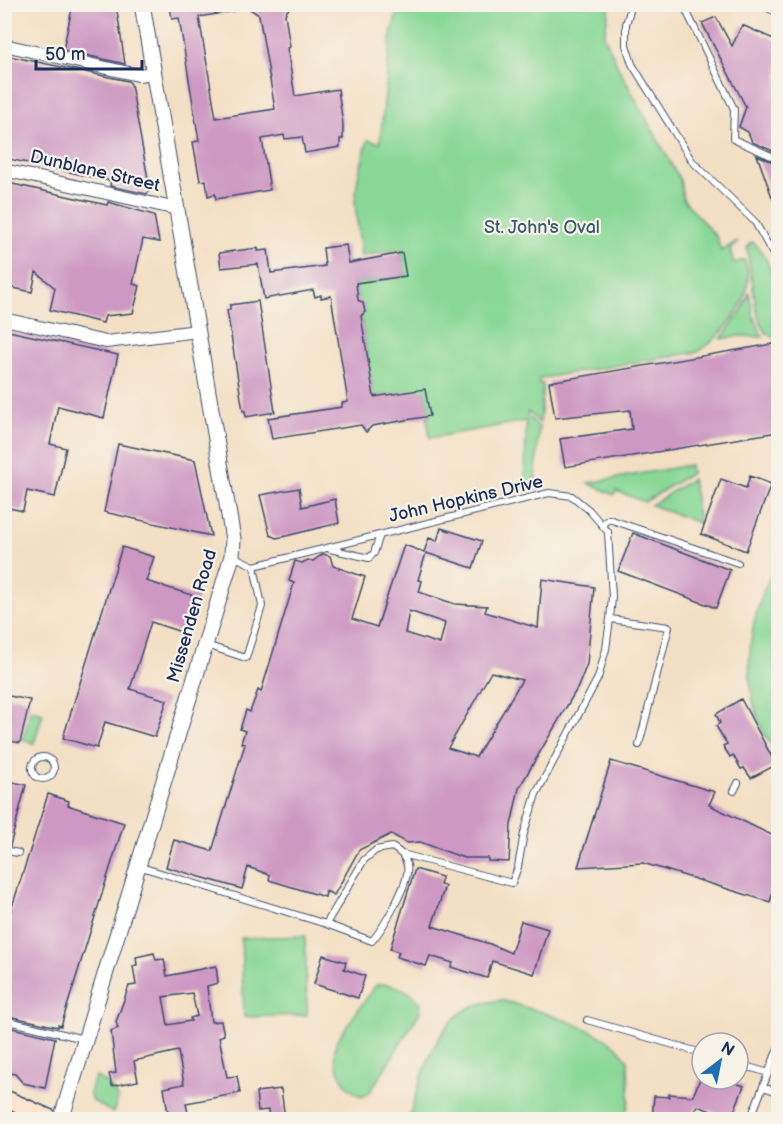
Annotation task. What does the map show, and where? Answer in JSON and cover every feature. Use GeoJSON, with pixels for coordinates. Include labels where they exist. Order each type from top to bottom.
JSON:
{"type":"FeatureCollection","features":[{"type":"Feature","properties":{"kind":"main road"},"geometry":{"type":"LineString","coordinates":[[4,1098],[54,1119]]}},
{"type":"Feature","properties":{"kind":"street","name":"Missenden Road"},"geometry":{"type":"LineString","coordinates":[[61,1119],[232,556],[233,539],[142,4]]}},
{"type":"Feature","properties":{"kind":"street"},"geometry":{"type":"LineString","coordinates":[[4,45],[138,75],[154,73]]}},
{"type":"Feature","properties":{"kind":"street","name":"Dunblane Street"},"geometry":{"type":"LineString","coordinates":[[4,170],[177,208]]}},
{"type":"Feature","properties":{"kind":"street"},"geometry":{"type":"LineString","coordinates":[[4,319],[106,342],[198,331]]}},
{"type":"Feature","properties":{"kind":"lane"},"geometry":{"type":"LineString","coordinates":[[632,4],[626,24],[626,45],[632,64],[692,160],[755,222],[778,263]]}},
{"type":"Feature","properties":{"kind":"lane"},"geometry":{"type":"LineString","coordinates":[[683,4],[734,109],[733,139],[778,159]]}},
{"type":"Feature","properties":{"kind":"lane"},"geometry":{"type":"LineString","coordinates":[[759,4],[778,13]]}},
{"type":"Feature","properties":{"kind":"lane","name":"John Hopkins Drive"},"geometry":{"type":"LineString","coordinates":[[254,566],[549,493],[572,496],[602,524]]}},
{"type":"Feature","properties":{"kind":"lane"},"geometry":{"type":"LineString","coordinates":[[326,924],[364,860],[376,850],[392,848],[402,854],[512,883],[519,867],[524,832],[536,794],[598,678],[606,649],[612,597],[608,532],[602,524],[609,519],[738,563]]}},
{"type":"Feature","properties":{"kind":"lane"},"geometry":{"type":"LineString","coordinates":[[326,549],[369,558],[374,553],[380,535]]}},
{"type":"Feature","properties":{"kind":"lane"},"geometry":{"type":"LineString","coordinates":[[205,645],[246,658],[262,606],[254,566],[232,556]]}},
{"type":"Feature","properties":{"kind":"lane"},"geometry":{"type":"LineString","coordinates":[[610,620],[669,627],[639,745]]}},
{"type":"Feature","properties":{"kind":"lane"},"geometry":{"type":"LineString","coordinates":[[734,790],[738,783]]}},
{"type":"Feature","properties":{"kind":"lane"},"geometry":{"type":"LineString","coordinates":[[4,850],[18,853]]}},
{"type":"Feature","properties":{"kind":"lane"},"geometry":{"type":"LineString","coordinates":[[137,866],[326,924],[372,941],[382,930],[406,881],[408,866],[402,854]]}},
{"type":"Feature","properties":{"kind":"lane"},"geometry":{"type":"LineString","coordinates":[[4,1020],[85,1039]]}},
{"type":"Feature","properties":{"kind":"lane"},"geometry":{"type":"LineString","coordinates":[[588,1020],[690,1050]]}},
{"type":"Feature","properties":{"kind":"lane"},"geometry":{"type":"LineString","coordinates":[[750,1119],[778,1048]]}},
{"type":"Feature","properties":{"kind":"lane"},"geometry":{"type":"LineString","coordinates":[[750,1067],[769,1073]]}},
{"type":"Feature","properties":{"kind":"lane"},"geometry":{"type":"LineString","coordinates":[[764,1087],[778,1092]]}},
{"type":"Feature","properties":{"kind":"green space","name":"St. John's Oval"},"geometry":{"type":"Polygon","coordinates":[[[400,4],[610,5],[604,35],[619,69],[680,180],[683,199],[717,238],[721,251],[738,241],[730,250],[734,263],[745,260],[748,274],[746,290],[738,311],[715,339],[698,352],[539,380],[539,384],[543,384],[540,423],[528,412],[527,416],[539,427],[535,486],[525,487],[526,421],[430,438],[427,418],[430,416],[425,390],[374,397],[361,316],[365,312],[363,304],[358,300],[356,283],[406,276],[401,249],[361,256],[355,202],[358,177],[368,140],[380,143],[391,35],[400,4]]]}},
{"type":"Feature","properties":{"kind":"green space"},"geometry":{"type":"Polygon","coordinates":[[[753,242],[761,251],[772,274],[777,302],[778,340],[766,333],[756,307],[747,248],[753,242]]]}},
{"type":"Feature","properties":{"kind":"green space"},"geometry":{"type":"Polygon","coordinates":[[[749,293],[754,318],[763,337],[739,336],[721,339],[741,312],[749,293]]]}},
{"type":"Feature","properties":{"kind":"green space"},"geometry":{"type":"Polygon","coordinates":[[[690,465],[691,473],[645,502],[616,491],[614,495],[588,483],[690,465]]]}},
{"type":"Feature","properties":{"kind":"green space"},"geometry":{"type":"Polygon","coordinates":[[[692,479],[699,523],[651,505],[692,479]]]}},
{"type":"Feature","properties":{"kind":"green space"},"geometry":{"type":"Polygon","coordinates":[[[778,562],[778,754],[764,734],[756,710],[751,689],[750,667],[754,623],[768,581],[778,562]]]}},
{"type":"Feature","properties":{"kind":"green space"},"geometry":{"type":"Polygon","coordinates":[[[31,709],[43,713],[34,743],[23,740],[31,709]]]}},
{"type":"Feature","properties":{"kind":"green space"},"geometry":{"type":"Polygon","coordinates":[[[305,936],[307,1015],[244,1017],[241,938],[305,936]]]}},
{"type":"Feature","properties":{"kind":"green space"},"geometry":{"type":"Polygon","coordinates":[[[383,984],[408,992],[421,1003],[420,1012],[370,1092],[363,1097],[349,1088],[344,1081],[337,1065],[335,1048],[337,1040],[376,985],[383,984]]]}},
{"type":"Feature","properties":{"kind":"green space"},"geometry":{"type":"Polygon","coordinates":[[[501,1000],[572,1023],[612,1043],[628,1060],[629,1100],[625,1119],[408,1119],[429,1058],[445,1029],[469,1008],[501,1000]]]}},
{"type":"Feature","properties":{"kind":"green space"},"geometry":{"type":"Polygon","coordinates":[[[95,1077],[109,1085],[118,1099],[113,1113],[91,1100],[90,1093],[95,1077]]]}},
{"type":"Feature","properties":{"kind":"building"},"geometry":{"type":"Polygon","coordinates":[[[73,4],[116,4],[125,64],[63,50],[73,4]]]}},
{"type":"Feature","properties":{"kind":"building"},"geometry":{"type":"Polygon","coordinates":[[[170,4],[234,4],[234,11],[199,17],[216,118],[275,109],[259,15],[242,4],[292,4],[285,14],[290,47],[287,48],[295,96],[338,89],[343,124],[343,139],[340,139],[340,147],[305,153],[302,137],[285,139],[284,135],[262,139],[270,190],[216,199],[215,194],[208,196],[206,180],[200,181],[193,142],[199,141],[179,18],[172,19],[170,4]]]}},
{"type":"Feature","properties":{"kind":"building"},"geometry":{"type":"Polygon","coordinates":[[[716,17],[732,46],[742,25],[778,41],[778,153],[752,142],[748,132],[739,127],[746,107],[702,23],[716,17]]]}},
{"type":"Feature","properties":{"kind":"building"},"geometry":{"type":"Polygon","coordinates":[[[4,55],[128,81],[131,84],[150,190],[147,194],[110,186],[111,181],[4,158],[4,55]]]}},
{"type":"Feature","properties":{"kind":"building"},"geometry":{"type":"Polygon","coordinates":[[[757,155],[778,164],[778,211],[777,211],[757,155]]]}},
{"type":"Feature","properties":{"kind":"building"},"geometry":{"type":"Polygon","coordinates":[[[4,182],[107,205],[108,202],[154,215],[159,242],[143,239],[133,284],[140,286],[133,313],[105,316],[103,323],[50,310],[55,288],[36,272],[32,292],[4,286],[4,182]]]}},
{"type":"Feature","properties":{"kind":"building"},"geometry":{"type":"Polygon","coordinates":[[[346,245],[349,263],[402,253],[406,276],[356,283],[358,300],[363,303],[365,312],[361,316],[374,397],[425,389],[430,416],[372,426],[366,432],[361,425],[272,439],[268,418],[342,407],[342,403],[348,402],[331,296],[315,297],[313,290],[264,299],[258,264],[221,268],[219,253],[258,248],[258,251],[268,250],[271,273],[325,266],[323,248],[346,245]]]}},
{"type":"Feature","properties":{"kind":"building"},"geometry":{"type":"Polygon","coordinates":[[[258,301],[275,412],[246,417],[243,411],[227,310],[230,310],[230,305],[258,301]]]}},
{"type":"Feature","properties":{"kind":"building"},"geometry":{"type":"Polygon","coordinates":[[[4,330],[118,355],[104,418],[58,406],[50,444],[66,448],[55,497],[27,491],[23,511],[4,507],[4,330]]]}},
{"type":"Feature","properties":{"kind":"building"},"geometry":{"type":"Polygon","coordinates":[[[778,343],[778,432],[565,467],[560,439],[632,429],[630,410],[555,418],[549,382],[778,343]]]}},
{"type":"Feature","properties":{"kind":"building"},"geometry":{"type":"Polygon","coordinates":[[[118,444],[195,460],[211,536],[104,512],[118,444]]]}},
{"type":"Feature","properties":{"kind":"building"},"geometry":{"type":"Polygon","coordinates":[[[750,476],[771,484],[746,551],[701,534],[721,479],[746,488],[750,476]]]}},
{"type":"Feature","properties":{"kind":"building"},"geometry":{"type":"Polygon","coordinates":[[[299,488],[302,507],[335,499],[339,523],[282,537],[276,538],[270,535],[260,495],[299,488]]]}},
{"type":"Feature","properties":{"kind":"building"},"geometry":{"type":"Polygon","coordinates":[[[441,528],[482,541],[473,568],[426,553],[418,580],[422,581],[419,592],[455,604],[487,606],[485,612],[538,628],[542,579],[594,587],[587,664],[578,687],[519,788],[511,825],[509,862],[488,861],[488,858],[464,858],[420,842],[407,843],[391,834],[359,850],[334,895],[326,891],[325,897],[269,880],[270,875],[248,867],[242,889],[166,867],[174,840],[212,851],[245,744],[241,743],[245,731],[240,729],[246,710],[250,712],[258,690],[261,692],[294,583],[289,581],[295,561],[302,563],[308,560],[313,561],[323,554],[330,556],[333,566],[365,577],[352,619],[377,627],[404,545],[424,552],[429,538],[437,541],[441,528]],[[409,611],[405,633],[440,644],[445,623],[409,611]],[[491,672],[448,748],[476,757],[522,680],[491,672]]]}},
{"type":"Feature","properties":{"kind":"building"},"geometry":{"type":"Polygon","coordinates":[[[633,533],[730,570],[716,608],[618,571],[633,533]]]}},
{"type":"Feature","properties":{"kind":"building"},"geometry":{"type":"Polygon","coordinates":[[[122,547],[154,557],[146,581],[198,597],[187,634],[151,622],[130,689],[167,700],[155,737],[105,722],[97,748],[63,738],[122,547]]]}},
{"type":"Feature","properties":{"kind":"building"},"geometry":{"type":"Polygon","coordinates":[[[4,695],[30,700],[20,743],[4,740],[4,695]]]}},
{"type":"Feature","properties":{"kind":"building"},"geometry":{"type":"Polygon","coordinates":[[[741,699],[776,765],[751,778],[744,768],[741,769],[733,755],[730,757],[723,746],[727,744],[716,726],[720,723],[716,714],[741,699]]]}},
{"type":"Feature","properties":{"kind":"building"},"geometry":{"type":"Polygon","coordinates":[[[611,761],[715,792],[709,805],[778,838],[778,875],[770,902],[643,863],[578,867],[611,761]]]}},
{"type":"Feature","properties":{"kind":"building"},"geometry":{"type":"Polygon","coordinates":[[[4,780],[26,785],[10,846],[4,845],[4,780]]]}},
{"type":"Feature","properties":{"kind":"building"},"geometry":{"type":"Polygon","coordinates":[[[48,794],[69,801],[68,805],[73,807],[124,823],[61,1026],[58,1025],[58,1027],[4,1015],[4,932],[48,794]]]}},
{"type":"Feature","properties":{"kind":"building"},"geometry":{"type":"Polygon","coordinates":[[[415,869],[442,877],[440,885],[445,886],[432,926],[511,953],[521,921],[548,929],[534,974],[492,961],[487,978],[451,967],[453,963],[430,956],[426,966],[397,957],[399,952],[390,949],[415,869]]]}},
{"type":"Feature","properties":{"kind":"building"},"geometry":{"type":"Polygon","coordinates":[[[154,953],[156,960],[164,959],[167,976],[216,966],[218,983],[207,986],[211,1022],[221,1021],[224,1035],[219,1037],[227,1077],[237,1076],[240,1093],[186,1103],[189,1119],[169,1119],[164,1088],[184,1084],[178,1051],[134,1061],[138,1081],[112,1086],[109,1074],[116,1073],[111,1031],[118,1028],[116,1022],[129,986],[136,985],[133,966],[137,965],[136,957],[154,953]],[[192,993],[163,997],[168,1025],[191,1021],[190,1018],[197,1016],[192,993]]]}},
{"type":"Feature","properties":{"kind":"building"},"geometry":{"type":"Polygon","coordinates":[[[323,955],[346,962],[344,969],[365,976],[358,998],[314,984],[323,955]]]}},
{"type":"Feature","properties":{"kind":"building"},"geometry":{"type":"Polygon","coordinates":[[[4,1026],[55,1038],[45,1088],[23,1083],[15,1074],[4,1072],[4,1026]]]}},
{"type":"Feature","properties":{"kind":"building"},"geometry":{"type":"Polygon","coordinates":[[[281,1089],[285,1119],[269,1119],[268,1110],[258,1111],[256,1092],[281,1089]]]}},
{"type":"Feature","properties":{"kind":"building"},"geometry":{"type":"Polygon","coordinates":[[[695,1091],[742,1091],[731,1119],[698,1106],[688,1119],[652,1119],[654,1096],[669,1097],[669,1094],[693,1096],[695,1091]]]}}]}
